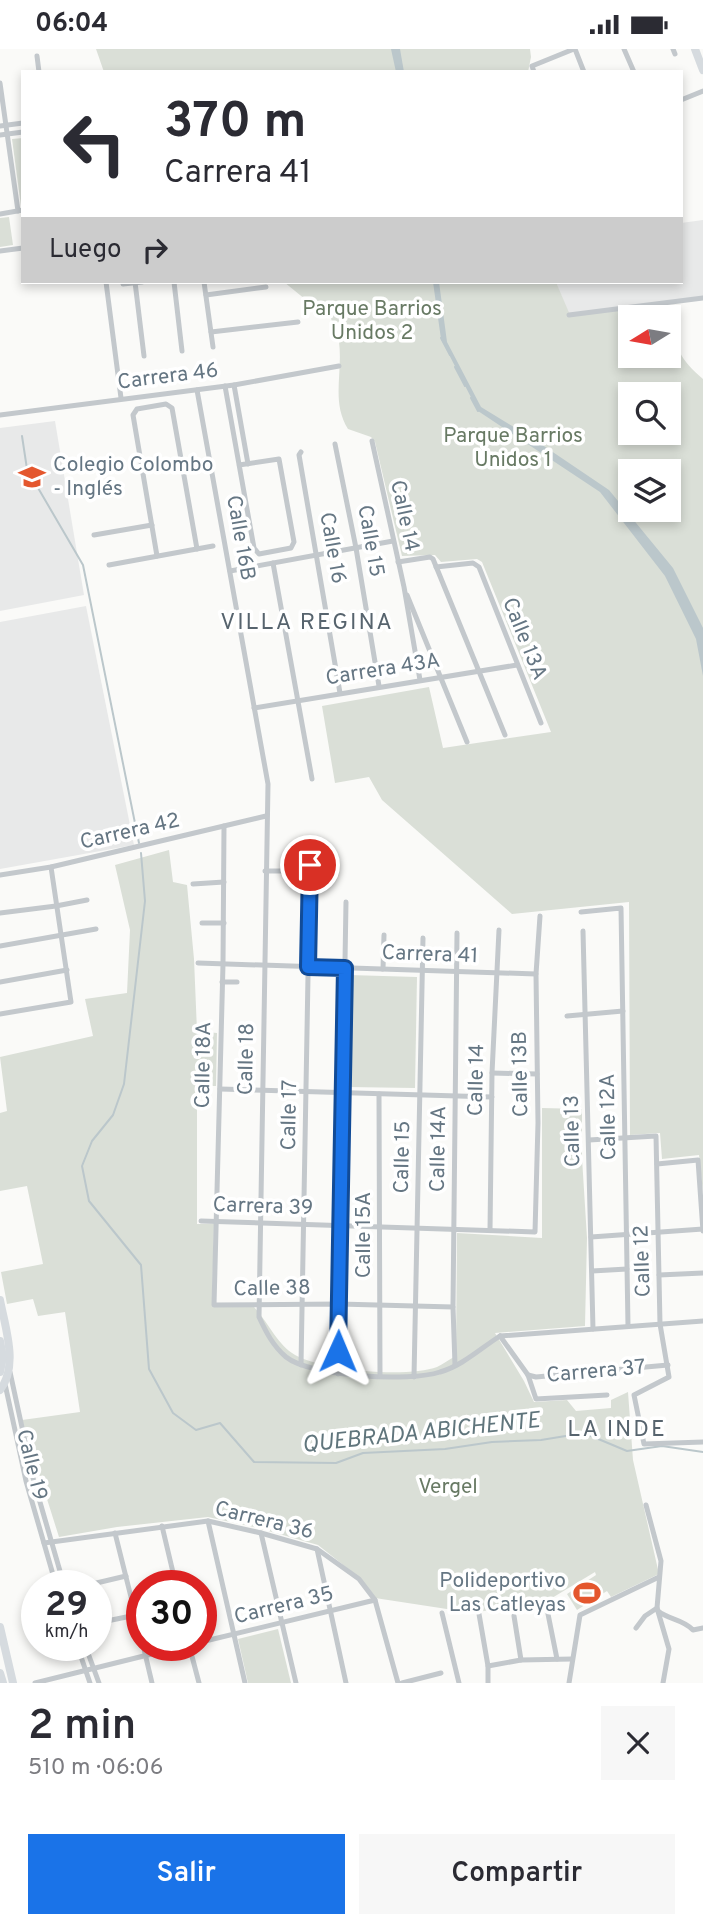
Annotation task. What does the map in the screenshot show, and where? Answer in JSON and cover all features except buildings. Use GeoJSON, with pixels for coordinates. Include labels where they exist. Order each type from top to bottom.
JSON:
{"type":"FeatureCollection","features":[{"type":"Feature","properties":{"kind":"main road"},"geometry":{"type":"LineString","coordinates":[[695,49],[703,70]]}},
{"type":"Feature","properties":{"kind":"main road","name":"Calle 19"},"geometry":{"type":"LineString","coordinates":[[0,1300],[8,1348],[4,1370]]}},
{"type":"Feature","properties":{"kind":"main road","name":"Calle 19"},"geometry":{"type":"LineString","coordinates":[[0,1343],[4,1370]]}},
{"type":"Feature","properties":{"kind":"main road"},"geometry":{"type":"LineString","coordinates":[[2,1387],[4,1370]]}},
{"type":"Feature","properties":{"kind":"main road"},"geometry":{"type":"LineString","coordinates":[[0,1627],[13,1683]]}},
{"type":"Feature","properties":{"kind":"main road"},"geometry":{"type":"LineString","coordinates":[[0,1674],[2,1683]]}},
{"type":"Feature","properties":{"kind":"street"},"geometry":{"type":"LineString","coordinates":[[533,70],[532,66],[575,49],[583,70]]}},
{"type":"Feature","properties":{"kind":"street"},"geometry":{"type":"LineString","coordinates":[[624,49],[633,70]]}},
{"type":"Feature","properties":{"kind":"street"},"geometry":{"type":"LineString","coordinates":[[37,56],[40,70]]}},
{"type":"Feature","properties":{"kind":"street"},"geometry":{"type":"LineString","coordinates":[[0,83],[3,126],[8,134],[20,211],[0,214]]}},
{"type":"Feature","properties":{"kind":"street"},"geometry":{"type":"LineString","coordinates":[[683,99],[703,91]]}},
{"type":"Feature","properties":{"kind":"street"},"geometry":{"type":"LineString","coordinates":[[3,126],[21,123]]}},
{"type":"Feature","properties":{"kind":"street"},"geometry":{"type":"LineString","coordinates":[[0,135],[21,132]]}},
{"type":"Feature","properties":{"kind":"street"},"geometry":{"type":"LineString","coordinates":[[0,251],[21,248]]}},
{"type":"Feature","properties":{"kind":"street"},"geometry":{"type":"LineString","coordinates":[[106,284],[121,398]]}},
{"type":"Feature","properties":{"kind":"street"},"geometry":{"type":"LineString","coordinates":[[135,284],[144,356]]}},
{"type":"Feature","properties":{"kind":"street"},"geometry":{"type":"LineString","coordinates":[[173,284],[182,351]]}},
{"type":"Feature","properties":{"kind":"street"},"geometry":{"type":"LineString","coordinates":[[204,284],[213,347]]}},
{"type":"Feature","properties":{"kind":"street"},"geometry":{"type":"LineString","coordinates":[[206,295],[265,287]]}},
{"type":"Feature","properties":{"kind":"street"},"geometry":{"type":"LineString","coordinates":[[569,315],[703,298]]}},
{"type":"Feature","properties":{"kind":"street"},"geometry":{"type":"LineString","coordinates":[[211,332],[298,322]]}},
{"type":"Feature","properties":{"kind":"street","name":"Carrera 46"},"geometry":{"type":"LineString","coordinates":[[0,415],[234,385],[339,366]]}},
{"type":"Feature","properties":{"kind":"street"},"geometry":{"type":"LineString","coordinates":[[234,385],[248,464]]}},
{"type":"Feature","properties":{"kind":"street"},"geometry":{"type":"LineString","coordinates":[[225,386],[239,465],[255,550],[259,554],[291,548],[294,542],[279,459],[239,465]]}},
{"type":"Feature","properties":{"kind":"street","name":"Calle 16B"},"geometry":{"type":"LineString","coordinates":[[197,390],[268,784],[267,816]]}},
{"type":"Feature","properties":{"kind":"street"},"geometry":{"type":"LineString","coordinates":[[157,556],[133,415],[137,409],[166,404],[172,408],[197,549]]}},
{"type":"Feature","properties":{"kind":"street","name":"Calle 14"},"geometry":{"type":"LineString","coordinates":[[372,442],[404,587],[420,680]]}},
{"type":"Feature","properties":{"kind":"street","name":"Calle 15"},"geometry":{"type":"LineString","coordinates":[[335,444],[379,686]]}},
{"type":"Feature","properties":{"kind":"street","name":"Calle 16"},"geometry":{"type":"LineString","coordinates":[[301,452],[299,455],[340,693]]}},
{"type":"Feature","properties":{"kind":"street"},"geometry":{"type":"LineString","coordinates":[[94,535],[152,525]]}},
{"type":"Feature","properties":{"kind":"street"},"geometry":{"type":"LineString","coordinates":[[230,571],[393,541]]}},
{"type":"Feature","properties":{"kind":"street"},"geometry":{"type":"LineString","coordinates":[[109,565],[213,546]]}},
{"type":"Feature","properties":{"kind":"street"},"geometry":{"type":"LineString","coordinates":[[398,562],[430,557],[505,735]]}},
{"type":"Feature","properties":{"kind":"street"},"geometry":{"type":"LineString","coordinates":[[273,563],[312,779]]}},
{"type":"Feature","properties":{"kind":"street","name":"Calle 13A"},"geometry":{"type":"LineString","coordinates":[[436,567],[473,563],[479,567],[541,723]]}},
{"type":"Feature","properties":{"kind":"street"},"geometry":{"type":"LineString","coordinates":[[404,587],[467,742]]}},
{"type":"Feature","properties":{"kind":"street","name":"Carrera 43A"},"geometry":{"type":"LineString","coordinates":[[254,708],[478,669],[517,665]]}},
{"type":"Feature","properties":{"kind":"street","name":"Carrera 42"},"geometry":{"type":"LineString","coordinates":[[0,875],[51,867],[267,816]]}},
{"type":"Feature","properties":{"kind":"street","name":"Calle 18"},"geometry":{"type":"LineString","coordinates":[[257,1304],[267,816]]}},
{"type":"Feature","properties":{"kind":"street","name":"Calle 18A"},"geometry":{"type":"LineString","coordinates":[[214,1305],[224,826]]}},
{"type":"Feature","properties":{"kind":"street"},"geometry":{"type":"LineString","coordinates":[[0,1014],[71,1002],[51,867]]}},
{"type":"Feature","properties":{"kind":"street","name":"Calle 17"},"geometry":{"type":"LineString","coordinates":[[265,871],[310,868],[301,1365]]}},
{"type":"Feature","properties":{"kind":"street"},"geometry":{"type":"LineString","coordinates":[[193,884],[224,883]]}},
{"type":"Feature","properties":{"kind":"street"},"geometry":{"type":"LineString","coordinates":[[0,913],[86,900]]}},
{"type":"Feature","properties":{"kind":"street"},"geometry":{"type":"LineString","coordinates":[[338,1374],[346,902]]}},
{"type":"Feature","properties":{"kind":"street","name":"Calle 12A"},"geometry":{"type":"LineString","coordinates":[[581,912],[621,908],[628,1327]]}},
{"type":"Feature","properties":{"kind":"street","name":"Calle 13B"},"geometry":{"type":"LineString","coordinates":[[535,1232],[536,974],[540,916]]}},
{"type":"Feature","properties":{"kind":"street"},"geometry":{"type":"LineString","coordinates":[[202,923],[224,923]]}},
{"type":"Feature","properties":{"kind":"street"},"geometry":{"type":"LineString","coordinates":[[0,946],[96,929]]}},
{"type":"Feature","properties":{"kind":"street","name":"Calle 14"},"geometry":{"type":"LineString","coordinates":[[490,1230],[492,1073],[499,930]]}},
{"type":"Feature","properties":{"kind":"street","name":"Calle 13"},"geometry":{"type":"LineString","coordinates":[[583,932],[593,1329]]}},
{"type":"Feature","properties":{"kind":"street","name":"Calle 14A"},"geometry":{"type":"LineString","coordinates":[[455,1365],[453,1307],[457,933]]}},
{"type":"Feature","properties":{"kind":"street"},"geometry":{"type":"LineString","coordinates":[[383,969],[384,935]]}},
{"type":"Feature","properties":{"kind":"street","name":"Calle 15"},"geometry":{"type":"LineString","coordinates":[[414,1377],[423,938]]}},
{"type":"Feature","properties":{"kind":"street","name":"Carrera 41"},"geometry":{"type":"LineString","coordinates":[[198,963],[536,974]]}},
{"type":"Feature","properties":{"kind":"street"},"geometry":{"type":"LineString","coordinates":[[0,982],[67,969]]}},
{"type":"Feature","properties":{"kind":"street"},"geometry":{"type":"LineString","coordinates":[[222,982],[237,982]]}},
{"type":"Feature","properties":{"kind":"street"},"geometry":{"type":"LineString","coordinates":[[567,1016],[623,1011]]}},
{"type":"Feature","properties":{"kind":"street"},"geometry":{"type":"LineString","coordinates":[[492,1073],[537,1074]]}},
{"type":"Feature","properties":{"kind":"street"},"geometry":{"type":"LineString","coordinates":[[220,1089],[492,1097]]}},
{"type":"Feature","properties":{"kind":"street","name":"Calle 15A"},"geometry":{"type":"LineString","coordinates":[[379,1094],[380,1375]]}},
{"type":"Feature","properties":{"kind":"street","name":"Calle 12"},"geometry":{"type":"LineString","coordinates":[[625,1138],[656,1136],[660,1324],[669,1377],[634,1395],[644,1444],[703,1442]]}},
{"type":"Feature","properties":{"kind":"street"},"geometry":{"type":"LineString","coordinates":[[589,1140],[625,1138]]}},
{"type":"Feature","properties":{"kind":"street"},"geometry":{"type":"LineString","coordinates":[[591,1237],[703,1230],[698,1160],[657,1164]]}},
{"type":"Feature","properties":{"kind":"street","name":"Carrera 39"},"geometry":{"type":"LineString","coordinates":[[201,1221],[535,1232]]}},
{"type":"Feature","properties":{"kind":"street"},"geometry":{"type":"LineString","coordinates":[[592,1271],[627,1269]]}},
{"type":"Feature","properties":{"kind":"street"},"geometry":{"type":"LineString","coordinates":[[659,1275],[703,1273]]}},
{"type":"Feature","properties":{"kind":"street","name":"Calle 38"},"geometry":{"type":"LineString","coordinates":[[214,1305],[302,1303],[453,1307]]}},
{"type":"Feature","properties":{"kind":"street"},"geometry":{"type":"LineString","coordinates":[[257,1304],[259,1317],[272,1343],[287,1358],[301,1365],[338,1374],[414,1377],[440,1372],[455,1365],[500,1336],[703,1321]]}},
{"type":"Feature","properties":{"kind":"street","name":"Carrera 37"},"geometry":{"type":"LineString","coordinates":[[500,1336],[528,1375],[536,1377],[668,1365]]}},
{"type":"Feature","properties":{"kind":"street","name":"Calle 19"},"geometry":{"type":"LineString","coordinates":[[4,1370],[60,1570]]}},
{"type":"Feature","properties":{"kind":"street"},"geometry":{"type":"LineString","coordinates":[[528,1375],[535,1397],[540,1400],[607,1395]]}},
{"type":"Feature","properties":{"kind":"street","name":"Calle 19"},"geometry":{"type":"LineString","coordinates":[[2,1387],[52,1570]]}},
{"type":"Feature","properties":{"kind":"street"},"geometry":{"type":"LineString","coordinates":[[646,1505],[661,1561],[657,1610],[669,1649],[663,1683]]}},
{"type":"Feature","properties":{"kind":"street"},"geometry":{"type":"LineString","coordinates":[[208,1521],[245,1683]]}},
{"type":"Feature","properties":{"kind":"street","name":"Carrera 36"},"geometry":{"type":"LineString","coordinates":[[44,1543],[208,1521],[317,1549],[359,1579],[375,1600]]}},
{"type":"Feature","properties":{"kind":"street"},"geometry":{"type":"LineString","coordinates":[[162,1526],[172,1570]]}},
{"type":"Feature","properties":{"kind":"street"},"geometry":{"type":"LineString","coordinates":[[112,1579],[126,1576],[116,1532]]}},
{"type":"Feature","properties":{"kind":"street"},"geometry":{"type":"LineString","coordinates":[[261,1533],[296,1683]]}},
{"type":"Feature","properties":{"kind":"street"},"geometry":{"type":"LineString","coordinates":[[317,1549],[328,1611],[346,1683]]}},
{"type":"Feature","properties":{"kind":"street"},"geometry":{"type":"LineString","coordinates":[[569,1683],[580,1615],[659,1577]]}},
{"type":"Feature","properties":{"kind":"street"},"geometry":{"type":"LineString","coordinates":[[375,1600],[400,1683],[441,1673]]}},
{"type":"Feature","properties":{"kind":"street","name":"Carrera 35"},"geometry":{"type":"LineString","coordinates":[[217,1639],[375,1600]]}},
{"type":"Feature","properties":{"kind":"street"},"geometry":{"type":"LineString","coordinates":[[636,1628],[645,1616],[657,1610]]}},
{"type":"Feature","properties":{"kind":"street"},"geometry":{"type":"LineString","coordinates":[[657,1610],[664,1616],[686,1623],[693,1630],[703,1628]]}},
{"type":"Feature","properties":{"kind":"street"},"geometry":{"type":"LineString","coordinates":[[442,1613],[459,1683]]}},
{"type":"Feature","properties":{"kind":"street"},"geometry":{"type":"LineString","coordinates":[[479,1614],[488,1666],[488,1683]]}},
{"type":"Feature","properties":{"kind":"street"},"geometry":{"type":"LineString","coordinates":[[548,1614],[557,1659]]}},
{"type":"Feature","properties":{"kind":"street"},"geometry":{"type":"LineString","coordinates":[[514,1616],[521,1660]]}},
{"type":"Feature","properties":{"kind":"street"},"geometry":{"type":"LineString","coordinates":[[488,1666],[521,1660],[572,1659]]}},
{"type":"Feature","properties":{"kind":"street"},"geometry":{"type":"LineString","coordinates":[[35,1683],[126,1660]]}},
{"type":"Feature","properties":{"kind":"street"},"geometry":{"type":"LineString","coordinates":[[83,1661],[90,1683]]}},
{"type":"Feature","properties":{"kind":"street"},"geometry":{"type":"LineString","coordinates":[[91,1661],[99,1683]]}},
{"type":"Feature","properties":{"kind":"street"},"geometry":{"type":"LineString","coordinates":[[146,1661],[152,1683]]}},
{"type":"Feature","properties":{"kind":"street"},"geometry":{"type":"LineString","coordinates":[[193,1661],[199,1683]]}},
{"type":"Feature","properties":{"kind":"street"},"geometry":{"type":"LineString","coordinates":[[0,1674],[10,1672]]}},
{"type":"Feature","properties":{"kind":"shaded area"},"geometry":{"type":"Polygon","coordinates":[[[391,49],[400,49],[404,70],[396,70],[391,49]]]}},
{"type":"Feature","properties":{"kind":"shaded area"},"geometry":{"type":"Polygon","coordinates":[[[703,220],[703,296],[640,305],[618,305],[618,308],[569,315],[557,284],[683,284],[683,223],[703,220]]]}},
{"type":"Feature","properties":{"kind":"shaded area"},"geometry":{"type":"Polygon","coordinates":[[[433,284],[439,284],[447,342],[481,407],[609,490],[618,501],[618,515],[600,492],[478,411],[441,339],[433,284]]]}},
{"type":"Feature","properties":{"kind":"shaded area","name":"Colegio Colombo - Inglés"},"geometry":{"type":"Polygon","coordinates":[[[55,421],[84,595],[0,611],[0,428],[55,421]]]}},
{"type":"Feature","properties":{"kind":"shaded area"},"geometry":{"type":"Polygon","coordinates":[[[623,522],[635,522],[673,568],[703,628],[703,676],[696,639],[665,576],[623,522]]]}},
{"type":"Feature","properties":{"kind":"shaded area"},"geometry":{"type":"Polygon","coordinates":[[[86,606],[134,845],[0,869],[0,622],[86,606]]]}},
{"type":"Feature","properties":{"kind":"green space"},"geometry":{"type":"Polygon","coordinates":[[[96,49],[530,49],[531,57],[528,70],[103,70],[96,49]]]}},
{"type":"Feature","properties":{"kind":"green space"},"geometry":{"type":"Polygon","coordinates":[[[21,138],[21,206],[12,139],[21,138]]]}},
{"type":"Feature","properties":{"kind":"green space"},"geometry":{"type":"Polygon","coordinates":[[[9,217],[13,245],[0,247],[0,218],[9,217]]]}},
{"type":"Feature","properties":{"kind":"green space","name":"Parque Barrios Unidos 1"},"geometry":{"type":"Polygon","coordinates":[[[286,284],[557,284],[570,315],[618,310],[618,368],[681,368],[681,355],[703,379],[703,1193],[699,1155],[662,1159],[660,1133],[630,1135],[629,902],[512,914],[382,800],[369,777],[335,783],[322,706],[429,687],[443,748],[551,732],[482,562],[477,559],[441,562],[435,555],[402,556],[375,442],[371,437],[348,429],[343,419],[339,398],[339,342],[330,316],[286,284]]]}},
{"type":"Feature","properties":{"kind":"green space","name":"Vergel"},"geometry":{"type":"Polygon","coordinates":[[[169,850],[173,882],[187,885],[197,1031],[217,1033],[216,1086],[197,1086],[197,1224],[214,1224],[212,1306],[254,1307],[287,1349],[304,1359],[321,1364],[385,1372],[406,1372],[439,1366],[456,1356],[457,1233],[542,1238],[542,1108],[582,1109],[587,1238],[585,1326],[495,1333],[534,1402],[567,1400],[576,1411],[611,1408],[611,1400],[628,1392],[633,1460],[659,1574],[611,1597],[607,1591],[577,1610],[567,1594],[596,1575],[595,1572],[542,1604],[519,1611],[517,1605],[473,1613],[375,1598],[361,1579],[318,1545],[208,1517],[117,1527],[59,1537],[22,1420],[80,1412],[65,1312],[38,1316],[33,1299],[7,1304],[1,1272],[43,1264],[27,1186],[0,1191],[0,1113],[7,1111],[0,1057],[93,1036],[85,999],[127,993],[130,930],[115,865],[169,850]]]}},
{"type":"Feature","properties":{"kind":"green space"},"geometry":{"type":"Polygon","coordinates":[[[349,975],[417,977],[415,1088],[347,1087],[349,975]]]}},
{"type":"Feature","properties":{"kind":"green space"},"geometry":{"type":"Polygon","coordinates":[[[278,1629],[291,1683],[248,1683],[238,1639],[278,1629]]]}},
{"type":"Feature","properties":{"kind":"waterway"},"geometry":{"type":"LineString","coordinates":[[441,338],[450,355]]}},
{"type":"Feature","properties":{"kind":"waterway"},"geometry":{"type":"LineString","coordinates":[[455,367],[465,386]]}},
{"type":"Feature","properties":{"kind":"waterway"},"geometry":{"type":"LineString","coordinates":[[471,398],[478,411]]}},
{"type":"Feature","properties":{"kind":"waterway"},"geometry":{"type":"LineString","coordinates":[[22,436],[27,469],[83,565],[139,843]]}},
{"type":"Feature","properties":{"kind":"waterway","name":"QUEBRADA ABICHENTE"},"geometry":{"type":"LineString","coordinates":[[141,853],[145,901],[124,1084],[113,1115],[92,1141],[82,1166],[89,1201],[141,1265],[149,1369],[173,1413],[196,1430],[220,1423],[254,1462],[336,1463],[363,1453],[445,1449],[584,1433],[627,1451],[662,1446],[703,1452]]}},
{"type":"Feature","properties":{"kind":"place","name":"Colegio Colombo - Inglés"},"geometry":{"type":"Point","coordinates":[32,477]}},
{"type":"Feature","properties":{"kind":"place","name":"Polideportivo Las Catleyas"},"geometry":{"type":"Point","coordinates":[587,1593]}},
{"type":"Feature","properties":{"kind":"district","name":"VILLA REGINA"},"geometry":{"type":"Point","coordinates":[307,623]}},
{"type":"Feature","properties":{"kind":"district","name":"LA INDE"},"geometry":{"type":"Point","coordinates":[617,1430]}},
{"type":"Feature","properties":{"kind":"route"},"geometry":{"type":"LineString","coordinates":[[310,865],[308,967],[345,968],[338,1351]]}},
{"type":"Feature","properties":{"kind":"park label","name":"Parque Barrios Unidos 2"},"geometry":{"type":"Point","coordinates":[372,321]}}]}
